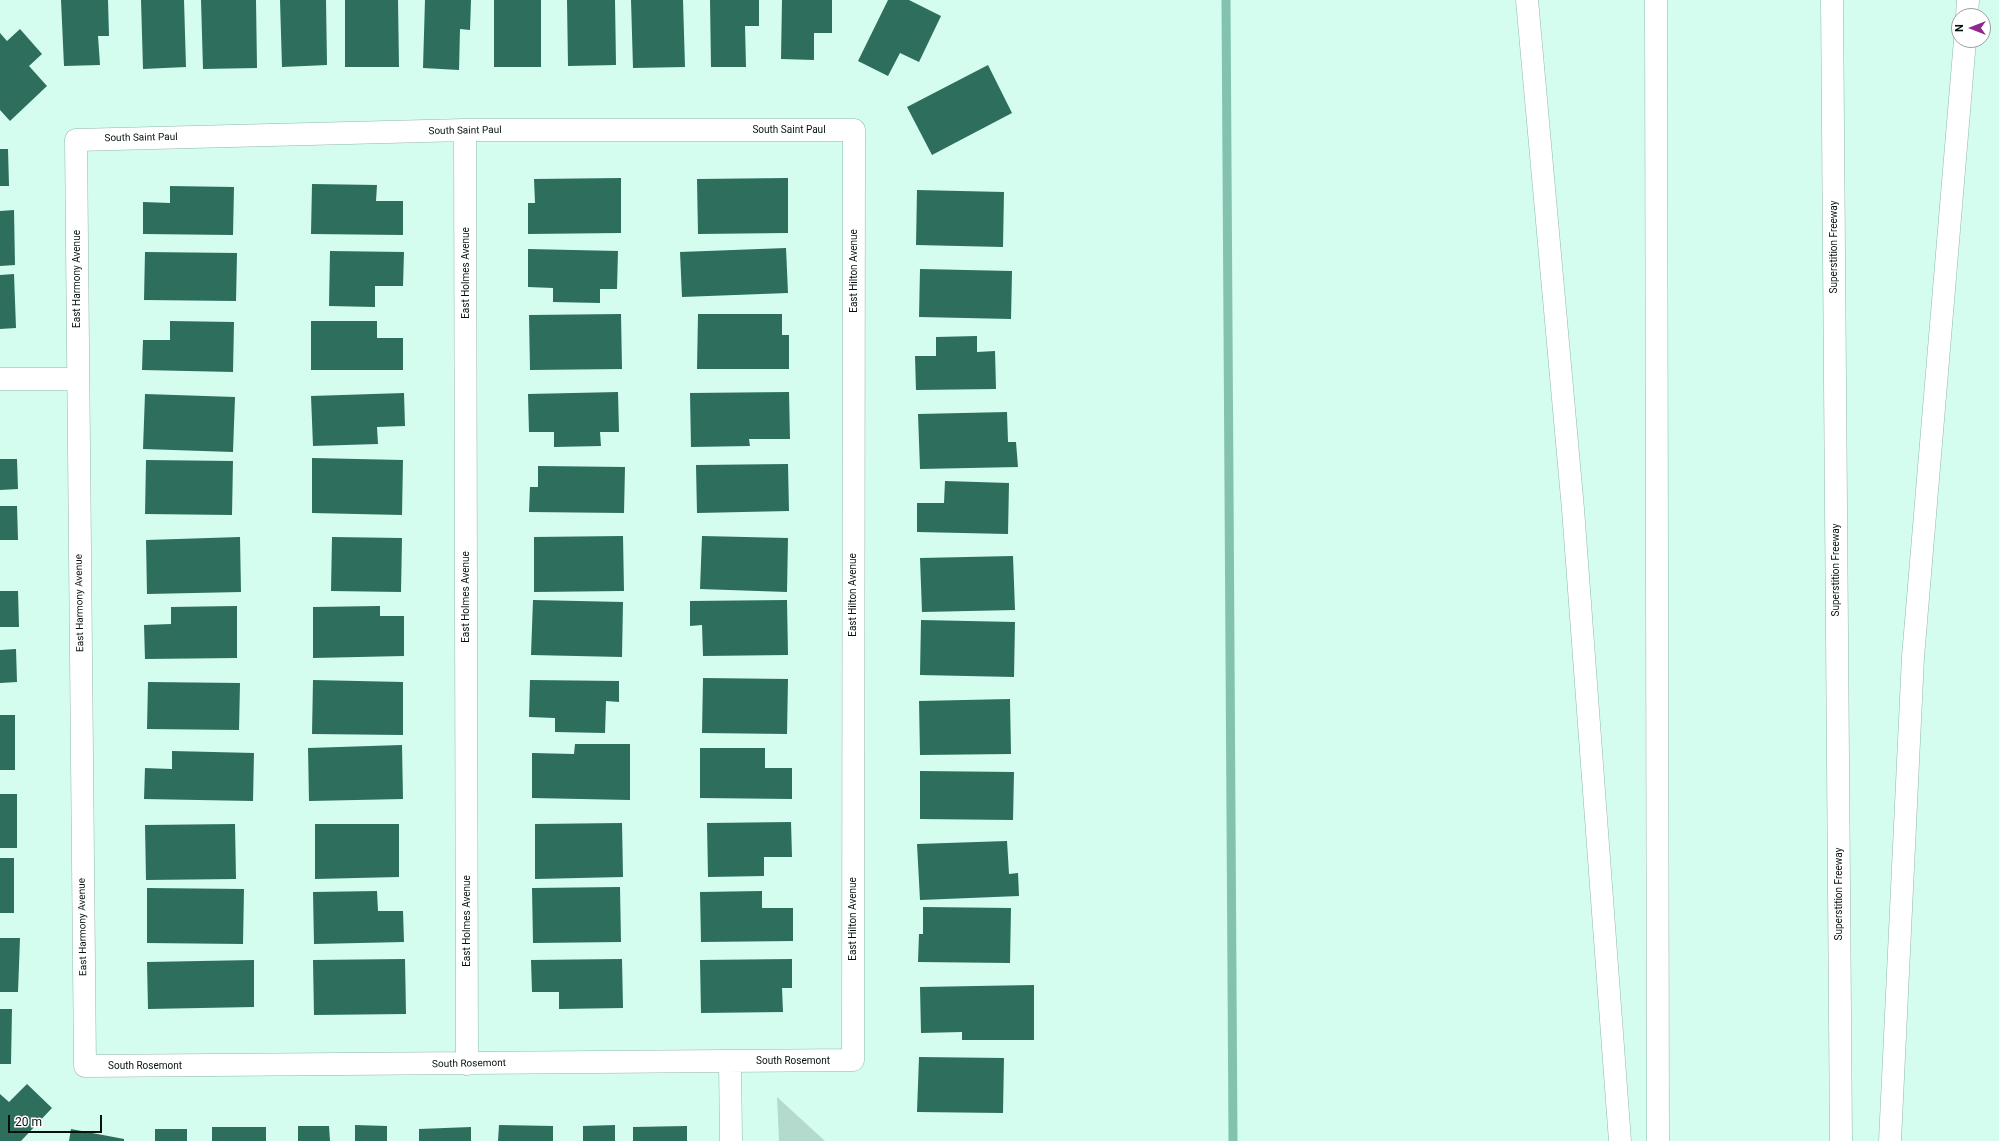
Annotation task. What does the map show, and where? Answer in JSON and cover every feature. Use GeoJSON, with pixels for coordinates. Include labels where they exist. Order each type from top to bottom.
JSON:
{"type":"FeatureCollection","features":[{"type":"Feature","properties":{"kind":"main road"},"geometry":{"type":"LineString","coordinates":[[1527,0],[1573,509],[1620,1141]]}},
{"type":"Feature","properties":{"kind":"main road"},"geometry":{"type":"LineString","coordinates":[[1656,0],[1658,1141]]}},
{"type":"Feature","properties":{"kind":"main road","name":"Superstition Freeway"},"geometry":{"type":"LineString","coordinates":[[1832,0],[1841,1141]]}},
{"type":"Feature","properties":{"kind":"main road"},"geometry":{"type":"LineString","coordinates":[[1890,1141],[1913,657],[1964,48]]}},
{"type":"Feature","properties":{"kind":"main road","name":"South Saint Paul"},"geometry":{"type":"LineString","coordinates":[[76,140],[465,130],[854,130]]}},
{"type":"Feature","properties":{"kind":"main road","name":"East Holmes Avenue"},"geometry":{"type":"LineString","coordinates":[[465,130],[467,1064]]}},
{"type":"Feature","properties":{"kind":"main road","name":"East Hilton Avenue"},"geometry":{"type":"LineString","coordinates":[[853,1060],[854,130]]}},
{"type":"Feature","properties":{"kind":"main road","name":"East Harmony Avenue"},"geometry":{"type":"LineString","coordinates":[[76,140],[85,1066]]}},
{"type":"Feature","properties":{"kind":"main road"},"geometry":{"type":"LineString","coordinates":[[0,379],[78,379]]}},
{"type":"Feature","properties":{"kind":"main road","name":"South Rosemont"},"geometry":{"type":"LineString","coordinates":[[85,1066],[853,1060]]}},
{"type":"Feature","properties":{"kind":"main road"},"geometry":{"type":"LineString","coordinates":[[730,1061],[731,1141]]}},
{"type":"Feature","properties":{"kind":"shaded area"},"geometry":{"type":"Polygon","coordinates":[[[777,1097],[825,1141],[779,1141],[777,1097]]]}},
{"type":"Feature","properties":{"kind":"building"},"geometry":{"type":"Polygon","coordinates":[[[61,0],[108,0],[109,36],[98,36],[100,65],[64,66],[61,0]]]}},
{"type":"Feature","properties":{"kind":"building"},"geometry":{"type":"Polygon","coordinates":[[[141,0],[184,0],[186,67],[143,69],[141,0]]]}},
{"type":"Feature","properties":{"kind":"building"},"geometry":{"type":"Polygon","coordinates":[[[201,0],[256,0],[257,68],[203,69],[201,0]]]}},
{"type":"Feature","properties":{"kind":"building"},"geometry":{"type":"Polygon","coordinates":[[[280,0],[326,0],[327,65],[282,67],[280,0]]]}},
{"type":"Feature","properties":{"kind":"building"},"geometry":{"type":"Polygon","coordinates":[[[345,0],[398,0],[399,67],[345,67],[345,0]]]}},
{"type":"Feature","properties":{"kind":"building"},"geometry":{"type":"Polygon","coordinates":[[[425,0],[471,0],[470,30],[460,29],[459,70],[423,68],[425,0]]]}},
{"type":"Feature","properties":{"kind":"building"},"geometry":{"type":"Polygon","coordinates":[[[494,0],[541,0],[541,67],[494,67],[494,0]]]}},
{"type":"Feature","properties":{"kind":"building"},"geometry":{"type":"Polygon","coordinates":[[[567,0],[615,0],[616,65],[568,66],[567,0]]]}},
{"type":"Feature","properties":{"kind":"building"},"geometry":{"type":"Polygon","coordinates":[[[631,0],[683,0],[685,67],[633,68],[631,0]]]}},
{"type":"Feature","properties":{"kind":"building"},"geometry":{"type":"Polygon","coordinates":[[[710,0],[759,0],[759,26],[745,26],[746,67],[711,67],[710,0]]]}},
{"type":"Feature","properties":{"kind":"building"},"geometry":{"type":"Polygon","coordinates":[[[782,0],[832,0],[832,33],[814,33],[814,60],[781,59],[782,0]]]}},
{"type":"Feature","properties":{"kind":"building"},"geometry":{"type":"Polygon","coordinates":[[[888,0],[909,0],[941,16],[919,62],[900,53],[888,76],[858,61],[888,0]]]}},
{"type":"Feature","properties":{"kind":"building"},"geometry":{"type":"Polygon","coordinates":[[[20,29],[42,54],[29,66],[47,86],[10,121],[0,110],[0,33],[7,41],[20,29]]]}},
{"type":"Feature","properties":{"kind":"building"},"geometry":{"type":"Polygon","coordinates":[[[988,65],[1012,113],[932,155],[907,107],[988,65]]]}},
{"type":"Feature","properties":{"kind":"building"},"geometry":{"type":"Polygon","coordinates":[[[0,149],[8,149],[9,186],[0,186],[0,149]]]}},
{"type":"Feature","properties":{"kind":"building"},"geometry":{"type":"Polygon","coordinates":[[[621,178],[621,233],[528,234],[528,203],[535,203],[534,179],[621,178]]]}},
{"type":"Feature","properties":{"kind":"building"},"geometry":{"type":"Polygon","coordinates":[[[788,178],[788,233],[698,234],[697,179],[788,178]]]}},
{"type":"Feature","properties":{"kind":"building"},"geometry":{"type":"Polygon","coordinates":[[[312,184],[377,185],[376,201],[403,201],[403,235],[311,234],[312,184]]]}},
{"type":"Feature","properties":{"kind":"building"},"geometry":{"type":"Polygon","coordinates":[[[170,186],[234,187],[233,235],[143,234],[143,202],[170,203],[170,186]]]}},
{"type":"Feature","properties":{"kind":"building"},"geometry":{"type":"Polygon","coordinates":[[[917,190],[1004,192],[1003,247],[916,245],[917,190]]]}},
{"type":"Feature","properties":{"kind":"building"},"geometry":{"type":"Polygon","coordinates":[[[14,210],[15,265],[0,266],[0,211],[14,210]]]}},
{"type":"Feature","properties":{"kind":"building"},"geometry":{"type":"Polygon","coordinates":[[[786,248],[788,293],[682,297],[680,252],[786,248]]]}},
{"type":"Feature","properties":{"kind":"building"},"geometry":{"type":"Polygon","coordinates":[[[528,249],[618,251],[617,289],[600,289],[600,303],[553,302],[553,288],[528,287],[528,249]]]}},
{"type":"Feature","properties":{"kind":"building"},"geometry":{"type":"Polygon","coordinates":[[[330,251],[404,252],[403,286],[375,286],[375,307],[329,306],[330,251]]]}},
{"type":"Feature","properties":{"kind":"building"},"geometry":{"type":"Polygon","coordinates":[[[145,252],[237,253],[236,301],[144,300],[145,252]]]}},
{"type":"Feature","properties":{"kind":"building"},"geometry":{"type":"Polygon","coordinates":[[[920,269],[1012,271],[1011,319],[919,317],[920,269]]]}},
{"type":"Feature","properties":{"kind":"building"},"geometry":{"type":"Polygon","coordinates":[[[14,274],[16,328],[0,329],[0,275],[14,274]]]}},
{"type":"Feature","properties":{"kind":"building"},"geometry":{"type":"Polygon","coordinates":[[[621,314],[622,369],[530,370],[529,315],[621,314]]]}},
{"type":"Feature","properties":{"kind":"building"},"geometry":{"type":"Polygon","coordinates":[[[698,314],[782,314],[782,335],[789,335],[789,369],[697,369],[698,314]]]}},
{"type":"Feature","properties":{"kind":"building"},"geometry":{"type":"Polygon","coordinates":[[[170,321],[234,322],[233,372],[142,370],[143,340],[170,340],[170,321]]]}},
{"type":"Feature","properties":{"kind":"building"},"geometry":{"type":"Polygon","coordinates":[[[311,321],[377,321],[377,338],[403,338],[403,370],[311,370],[311,321]]]}},
{"type":"Feature","properties":{"kind":"building"},"geometry":{"type":"Polygon","coordinates":[[[977,336],[977,352],[995,351],[996,389],[916,390],[915,356],[936,356],[936,337],[977,336]]]}},
{"type":"Feature","properties":{"kind":"building"},"geometry":{"type":"Polygon","coordinates":[[[618,392],[619,432],[600,432],[601,446],[554,447],[554,432],[529,432],[528,394],[618,392]]]}},
{"type":"Feature","properties":{"kind":"building"},"geometry":{"type":"Polygon","coordinates":[[[789,392],[790,439],[749,439],[750,446],[691,447],[690,393],[789,392]]]}},
{"type":"Feature","properties":{"kind":"building"},"geometry":{"type":"Polygon","coordinates":[[[404,393],[405,426],[377,427],[378,444],[313,446],[311,396],[404,393]]]}},
{"type":"Feature","properties":{"kind":"building"},"geometry":{"type":"Polygon","coordinates":[[[145,394],[235,397],[233,452],[143,449],[145,394]]]}},
{"type":"Feature","properties":{"kind":"building"},"geometry":{"type":"Polygon","coordinates":[[[1007,412],[1008,442],[1016,442],[1018,467],[920,469],[918,414],[1007,412]]]}},
{"type":"Feature","properties":{"kind":"building"},"geometry":{"type":"Polygon","coordinates":[[[312,458],[403,460],[402,515],[312,513],[312,458]]]}},
{"type":"Feature","properties":{"kind":"building"},"geometry":{"type":"Polygon","coordinates":[[[0,459],[17,459],[18,489],[0,490],[0,459]]]}},
{"type":"Feature","properties":{"kind":"building"},"geometry":{"type":"Polygon","coordinates":[[[146,460],[233,461],[232,515],[145,514],[146,460]]]}},
{"type":"Feature","properties":{"kind":"building"},"geometry":{"type":"Polygon","coordinates":[[[788,464],[789,511],[697,513],[696,465],[788,464]]]}},
{"type":"Feature","properties":{"kind":"building"},"geometry":{"type":"Polygon","coordinates":[[[538,466],[625,467],[624,513],[529,512],[530,487],[538,487],[538,466]]]}},
{"type":"Feature","properties":{"kind":"building"},"geometry":{"type":"Polygon","coordinates":[[[945,481],[1009,483],[1008,534],[917,532],[917,503],[944,503],[945,481]]]}},
{"type":"Feature","properties":{"kind":"building"},"geometry":{"type":"Polygon","coordinates":[[[0,506],[17,506],[18,540],[0,540],[0,506]]]}},
{"type":"Feature","properties":{"kind":"building"},"geometry":{"type":"Polygon","coordinates":[[[623,536],[624,591],[534,592],[534,537],[623,536]]]}},
{"type":"Feature","properties":{"kind":"building"},"geometry":{"type":"Polygon","coordinates":[[[702,536],[788,538],[787,592],[700,589],[702,536]]]}},
{"type":"Feature","properties":{"kind":"building"},"geometry":{"type":"Polygon","coordinates":[[[240,537],[241,592],[147,594],[146,540],[240,537]]]}},
{"type":"Feature","properties":{"kind":"building"},"geometry":{"type":"Polygon","coordinates":[[[332,537],[402,538],[401,592],[331,591],[332,537]]]}},
{"type":"Feature","properties":{"kind":"building"},"geometry":{"type":"Polygon","coordinates":[[[1013,556],[1015,610],[922,612],[920,558],[1013,556]]]}},
{"type":"Feature","properties":{"kind":"building"},"geometry":{"type":"Polygon","coordinates":[[[0,591],[18,591],[19,627],[0,627],[0,591]]]}},
{"type":"Feature","properties":{"kind":"building"},"geometry":{"type":"Polygon","coordinates":[[[533,600],[623,602],[622,657],[531,655],[533,600]]]}},
{"type":"Feature","properties":{"kind":"building"},"geometry":{"type":"Polygon","coordinates":[[[787,600],[788,655],[703,656],[702,625],[690,626],[690,601],[787,600]]]}},
{"type":"Feature","properties":{"kind":"building"},"geometry":{"type":"Polygon","coordinates":[[[237,606],[237,658],[145,659],[144,625],[171,624],[171,607],[237,606]]]}},
{"type":"Feature","properties":{"kind":"building"},"geometry":{"type":"Polygon","coordinates":[[[380,606],[380,616],[404,616],[404,656],[313,658],[313,607],[380,606]]]}},
{"type":"Feature","properties":{"kind":"building"},"geometry":{"type":"Polygon","coordinates":[[[921,620],[1015,622],[1014,677],[920,675],[921,620]]]}},
{"type":"Feature","properties":{"kind":"building"},"geometry":{"type":"Polygon","coordinates":[[[16,649],[17,682],[0,683],[0,650],[16,649]]]}},
{"type":"Feature","properties":{"kind":"building"},"geometry":{"type":"Polygon","coordinates":[[[703,678],[788,679],[787,734],[702,733],[703,678]]]}},
{"type":"Feature","properties":{"kind":"building"},"geometry":{"type":"Polygon","coordinates":[[[313,680],[403,682],[403,735],[312,734],[313,680]]]}},
{"type":"Feature","properties":{"kind":"building"},"geometry":{"type":"Polygon","coordinates":[[[530,680],[619,681],[619,702],[606,701],[605,733],[555,732],[555,718],[529,717],[530,680]]]}},
{"type":"Feature","properties":{"kind":"building"},"geometry":{"type":"Polygon","coordinates":[[[148,682],[240,683],[239,730],[147,729],[148,682]]]}},
{"type":"Feature","properties":{"kind":"building"},"geometry":{"type":"Polygon","coordinates":[[[1010,699],[1011,754],[920,755],[919,701],[1010,699]]]}},
{"type":"Feature","properties":{"kind":"building"},"geometry":{"type":"Polygon","coordinates":[[[0,715],[15,715],[15,770],[0,770],[0,715]]]}},
{"type":"Feature","properties":{"kind":"building"},"geometry":{"type":"Polygon","coordinates":[[[575,744],[630,744],[630,800],[532,798],[532,753],[574,754],[575,744]]]}},
{"type":"Feature","properties":{"kind":"building"},"geometry":{"type":"Polygon","coordinates":[[[402,745],[403,799],[309,801],[308,748],[402,745]]]}},
{"type":"Feature","properties":{"kind":"building"},"geometry":{"type":"Polygon","coordinates":[[[700,748],[765,748],[765,768],[792,768],[792,799],[700,798],[700,748]]]}},
{"type":"Feature","properties":{"kind":"building"},"geometry":{"type":"Polygon","coordinates":[[[172,751],[254,753],[253,801],[144,799],[145,768],[172,769],[172,751]]]}},
{"type":"Feature","properties":{"kind":"building"},"geometry":{"type":"Polygon","coordinates":[[[920,771],[1014,772],[1013,820],[920,819],[920,771]]]}},
{"type":"Feature","properties":{"kind":"building"},"geometry":{"type":"Polygon","coordinates":[[[0,794],[17,794],[17,848],[0,848],[0,794]]]}},
{"type":"Feature","properties":{"kind":"building"},"geometry":{"type":"Polygon","coordinates":[[[791,822],[792,857],[764,857],[764,876],[708,877],[707,823],[791,822]]]}},
{"type":"Feature","properties":{"kind":"building"},"geometry":{"type":"Polygon","coordinates":[[[622,823],[623,877],[535,879],[535,824],[622,823]]]}},
{"type":"Feature","properties":{"kind":"building"},"geometry":{"type":"Polygon","coordinates":[[[235,824],[236,879],[146,880],[145,825],[235,824]]]}},
{"type":"Feature","properties":{"kind":"building"},"geometry":{"type":"Polygon","coordinates":[[[315,824],[399,824],[399,877],[315,879],[315,824]]]}},
{"type":"Feature","properties":{"kind":"building"},"geometry":{"type":"Polygon","coordinates":[[[1007,841],[1009,874],[1018,873],[1019,896],[920,900],[917,844],[1007,841]]]}},
{"type":"Feature","properties":{"kind":"building"},"geometry":{"type":"Polygon","coordinates":[[[0,858],[14,858],[14,913],[0,913],[0,858]]]}},
{"type":"Feature","properties":{"kind":"building"},"geometry":{"type":"Polygon","coordinates":[[[620,887],[621,942],[533,943],[532,888],[620,887]]]}},
{"type":"Feature","properties":{"kind":"building"},"geometry":{"type":"Polygon","coordinates":[[[147,888],[244,889],[243,944],[147,943],[147,888]]]}},
{"type":"Feature","properties":{"kind":"building"},"geometry":{"type":"Polygon","coordinates":[[[377,891],[378,911],[403,911],[404,942],[314,944],[313,892],[377,891]]]}},
{"type":"Feature","properties":{"kind":"building"},"geometry":{"type":"Polygon","coordinates":[[[762,891],[762,908],[793,908],[793,941],[701,942],[700,892],[762,891]]]}},
{"type":"Feature","properties":{"kind":"building"},"geometry":{"type":"Polygon","coordinates":[[[923,907],[1011,908],[1010,963],[918,962],[919,934],[923,934],[923,907]]]}},
{"type":"Feature","properties":{"kind":"building"},"geometry":{"type":"Polygon","coordinates":[[[0,938],[20,938],[18,992],[0,992],[0,938]]]}},
{"type":"Feature","properties":{"kind":"building"},"geometry":{"type":"Polygon","coordinates":[[[405,959],[406,1014],[314,1015],[313,960],[405,959]]]}},
{"type":"Feature","properties":{"kind":"building"},"geometry":{"type":"Polygon","coordinates":[[[622,959],[623,1008],[559,1009],[559,992],[532,992],[531,960],[622,959]]]}},
{"type":"Feature","properties":{"kind":"building"},"geometry":{"type":"Polygon","coordinates":[[[792,959],[792,988],[782,988],[783,1012],[701,1013],[700,960],[792,959]]]}},
{"type":"Feature","properties":{"kind":"building"},"geometry":{"type":"Polygon","coordinates":[[[254,960],[254,1007],[148,1009],[147,962],[254,960]]]}},
{"type":"Feature","properties":{"kind":"building"},"geometry":{"type":"Polygon","coordinates":[[[1034,985],[1034,1040],[962,1040],[962,1032],[921,1033],[920,987],[1034,985]]]}},
{"type":"Feature","properties":{"kind":"building"},"geometry":{"type":"Polygon","coordinates":[[[0,1009],[12,1009],[11,1064],[0,1064],[0,1009]]]}},
{"type":"Feature","properties":{"kind":"building"},"geometry":{"type":"Polygon","coordinates":[[[919,1057],[1004,1058],[1003,1113],[917,1112],[919,1057]]]}},
{"type":"Feature","properties":{"kind":"building"},"geometry":{"type":"Polygon","coordinates":[[[27,1084],[52,1108],[21,1141],[0,1141],[0,1094],[9,1102],[27,1084]]]}},
{"type":"Feature","properties":{"kind":"building"},"geometry":{"type":"Polygon","coordinates":[[[355,1125],[387,1126],[387,1141],[355,1141],[355,1125]]]}},
{"type":"Feature","properties":{"kind":"building"},"geometry":{"type":"Polygon","coordinates":[[[499,1125],[553,1126],[553,1141],[498,1141],[499,1125]]]}},
{"type":"Feature","properties":{"kind":"building"},"geometry":{"type":"Polygon","coordinates":[[[615,1125],[615,1141],[583,1141],[583,1126],[615,1125]]]}},
{"type":"Feature","properties":{"kind":"building"},"geometry":{"type":"Polygon","coordinates":[[[298,1126],[329,1126],[330,1141],[298,1141],[298,1126]]]}},
{"type":"Feature","properties":{"kind":"building"},"geometry":{"type":"Polygon","coordinates":[[[687,1126],[687,1141],[633,1141],[633,1127],[687,1126]]]}},
{"type":"Feature","properties":{"kind":"building"},"geometry":{"type":"Polygon","coordinates":[[[212,1127],[266,1127],[266,1141],[212,1141],[212,1127]]]}},
{"type":"Feature","properties":{"kind":"building"},"geometry":{"type":"Polygon","coordinates":[[[471,1127],[471,1141],[419,1141],[419,1129],[471,1127]]]}},
{"type":"Feature","properties":{"kind":"building"},"geometry":{"type":"Polygon","coordinates":[[[71,1129],[124,1139],[124,1141],[69,1141],[71,1129]]]}},
{"type":"Feature","properties":{"kind":"building"},"geometry":{"type":"Polygon","coordinates":[[[155,1129],[187,1129],[187,1141],[155,1141],[155,1129]]]}},
{"type":"Feature","properties":{"kind":"waterway"},"geometry":{"type":"LineString","coordinates":[[1226,0],[1233,1141]]}}]}
